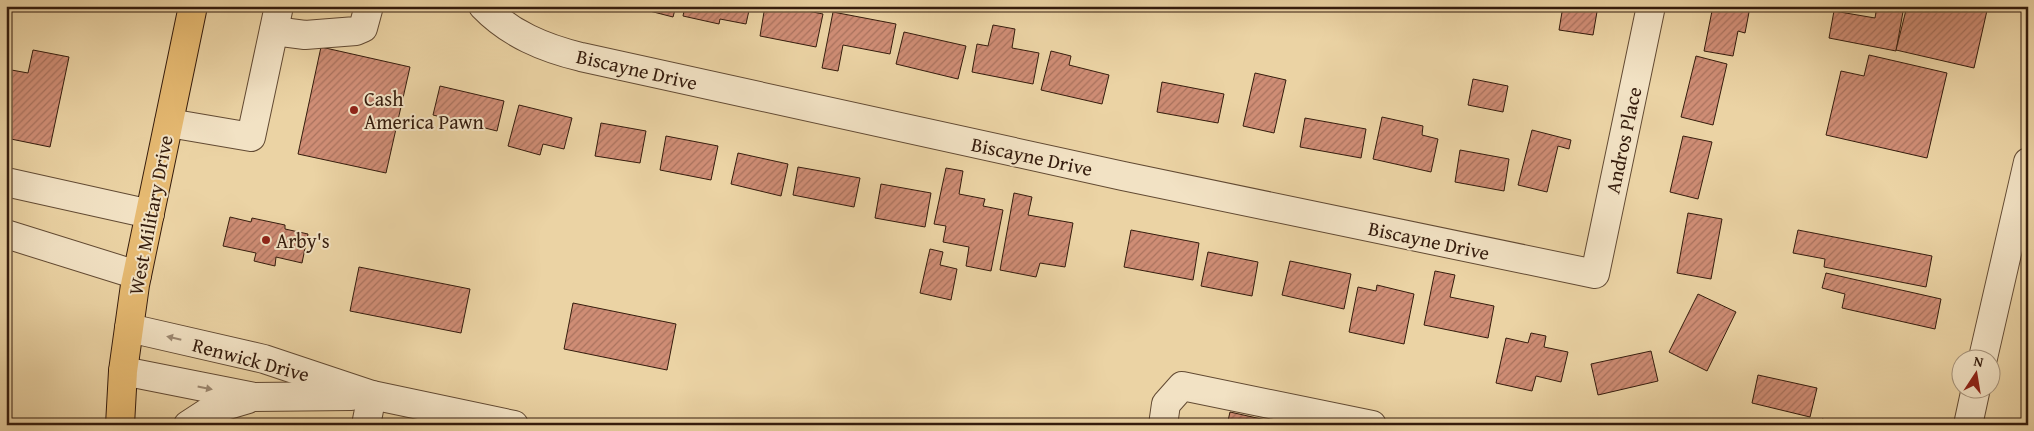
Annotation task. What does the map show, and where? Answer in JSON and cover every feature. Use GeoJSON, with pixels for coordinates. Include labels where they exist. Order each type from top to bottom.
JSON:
{"type":"FeatureCollection","features":[{"type":"Feature","properties":{"kind":"main road","name":"West Military Drive"},"geometry":{"type":"LineString","coordinates":[[120,425],[123,371],[137,275],[193,6]]}},
{"type":"Feature","properties":{"kind":"street"},"geometry":{"type":"LineString","coordinates":[[169,123],[251,137],[277,19],[304,35],[356,31],[363,28],[370,6]]}},
{"type":"Feature","properties":{"kind":"street","name":"Biscayne Drive"},"geometry":{"type":"LineString","coordinates":[[483,6],[502,24],[528,40],[581,58],[1122,176],[1594,274]]}},
{"type":"Feature","properties":{"kind":"street","name":"Andros Place"},"geometry":{"type":"LineString","coordinates":[[1594,274],[1651,6]]}},
{"type":"Feature","properties":{"kind":"street"},"geometry":{"type":"LineString","coordinates":[[1986,348],[2021,220],[2028,162]]}},
{"type":"Feature","properties":{"kind":"street"},"geometry":{"type":"LineString","coordinates":[[6,182],[150,214]]}},
{"type":"Feature","properties":{"kind":"street"},"geometry":{"type":"LineString","coordinates":[[6,234],[137,275]]}},
{"type":"Feature","properties":{"kind":"street","name":"Renwick Drive"},"geometry":{"type":"LineString","coordinates":[[129,328],[264,359],[372,396],[506,424]]}},
{"type":"Feature","properties":{"kind":"street","name":"Renwick Drive"},"geometry":{"type":"LineString","coordinates":[[123,371],[254,397],[372,396]]}},
{"type":"Feature","properties":{"kind":"street"},"geometry":{"type":"LineString","coordinates":[[1163,425],[1166,404],[1182,386],[1372,425]]}},
{"type":"Feature","properties":{"kind":"street"},"geometry":{"type":"LineString","coordinates":[[366,425],[372,396]]}},
{"type":"Feature","properties":{"kind":"street","name":"Renwick Drive"},"geometry":{"type":"LineString","coordinates":[[188,425],[211,410],[254,397]]}},
{"type":"Feature","properties":{"kind":"street"},"geometry":{"type":"LineString","coordinates":[[1968,425],[1974,398]]}},
{"type":"Feature","properties":{"kind":"building"},"geometry":{"type":"Polygon","coordinates":[[[630,6],[676,6],[673,17],[630,6]]]}},
{"type":"Feature","properties":{"kind":"building"},"geometry":{"type":"Polygon","coordinates":[[[685,6],[750,6],[746,24],[720,19],[719,24],[683,16],[685,6]]]}},
{"type":"Feature","properties":{"kind":"building"},"geometry":{"type":"Polygon","coordinates":[[[765,6],[782,6],[823,14],[816,47],[760,36],[765,6]]]}},
{"type":"Feature","properties":{"kind":"building"},"geometry":{"type":"Polygon","coordinates":[[[1563,6],[1598,6],[1593,35],[1559,30],[1563,6]]]}},
{"type":"Feature","properties":{"kind":"building"},"geometry":{"type":"Polygon","coordinates":[[[1713,6],[1750,7],[1745,33],[1738,31],[1733,56],[1704,51],[1713,6]]]}},
{"type":"Feature","properties":{"kind":"building"},"geometry":{"type":"Polygon","coordinates":[[[1877,6],[1904,6],[1896,51],[1829,38],[1834,11],[1875,18],[1877,6]]]}},
{"type":"Feature","properties":{"kind":"building"},"geometry":{"type":"Polygon","coordinates":[[[1907,6],[1988,6],[1974,68],[1896,50],[1907,6]]]}},
{"type":"Feature","properties":{"kind":"building"},"geometry":{"type":"Polygon","coordinates":[[[833,12],[896,24],[890,54],[843,45],[838,71],[822,68],[833,12]]]}},
{"type":"Feature","properties":{"kind":"building"},"geometry":{"type":"Polygon","coordinates":[[[993,25],[1015,29],[1012,48],[1039,53],[1033,84],[972,72],[977,44],[988,46],[993,25]]]}},
{"type":"Feature","properties":{"kind":"building"},"geometry":{"type":"Polygon","coordinates":[[[904,32],[966,46],[958,79],[896,64],[904,32]]]}},
{"type":"Feature","properties":{"kind":"building","name":"Cash America Pawn"},"geometry":{"type":"Polygon","coordinates":[[[321,47],[410,67],[386,173],[298,154],[321,47]]]}},
{"type":"Feature","properties":{"kind":"building"},"geometry":{"type":"Polygon","coordinates":[[[33,50],[69,57],[50,147],[6,138],[6,69],[28,73],[33,50]]]}},
{"type":"Feature","properties":{"kind":"building"},"geometry":{"type":"Polygon","coordinates":[[[1051,51],[1071,56],[1069,65],[1109,75],[1102,104],[1041,90],[1051,51]]]}},
{"type":"Feature","properties":{"kind":"building"},"geometry":{"type":"Polygon","coordinates":[[[1869,55],[1947,73],[1927,158],[1826,135],[1841,71],[1864,76],[1869,55]]]}},
{"type":"Feature","properties":{"kind":"building"},"geometry":{"type":"Polygon","coordinates":[[[1696,56],[1727,64],[1713,125],[1681,117],[1696,56]]]}},
{"type":"Feature","properties":{"kind":"building"},"geometry":{"type":"Polygon","coordinates":[[[1255,73],[1286,80],[1274,133],[1243,126],[1255,73]]]}},
{"type":"Feature","properties":{"kind":"building"},"geometry":{"type":"Polygon","coordinates":[[[1473,79],[1508,86],[1503,112],[1468,105],[1473,79]]]}},
{"type":"Feature","properties":{"kind":"building"},"geometry":{"type":"Polygon","coordinates":[[[1162,82],[1224,94],[1218,123],[1157,112],[1162,82]]]}},
{"type":"Feature","properties":{"kind":"building"},"geometry":{"type":"Polygon","coordinates":[[[440,86],[504,101],[497,131],[433,115],[440,86]]]}},
{"type":"Feature","properties":{"kind":"building"},"geometry":{"type":"Polygon","coordinates":[[[519,105],[572,118],[564,149],[543,144],[540,155],[508,146],[519,105]]]}},
{"type":"Feature","properties":{"kind":"building"},"geometry":{"type":"Polygon","coordinates":[[[1382,117],[1423,126],[1422,135],[1438,139],[1431,172],[1373,159],[1382,117]]]}},
{"type":"Feature","properties":{"kind":"building"},"geometry":{"type":"Polygon","coordinates":[[[1305,118],[1366,129],[1361,158],[1300,147],[1305,118]]]}},
{"type":"Feature","properties":{"kind":"building"},"geometry":{"type":"Polygon","coordinates":[[[601,123],[646,131],[640,163],[595,156],[601,123]]]}},
{"type":"Feature","properties":{"kind":"building"},"geometry":{"type":"Polygon","coordinates":[[[1532,130],[1571,140],[1569,149],[1558,146],[1547,192],[1518,185],[1532,130]]]}},
{"type":"Feature","properties":{"kind":"building"},"geometry":{"type":"Polygon","coordinates":[[[666,136],[718,146],[711,180],[660,170],[666,136]]]}},
{"type":"Feature","properties":{"kind":"building"},"geometry":{"type":"Polygon","coordinates":[[[1683,136],[1712,142],[1698,199],[1670,192],[1683,136]]]}},
{"type":"Feature","properties":{"kind":"building"},"geometry":{"type":"Polygon","coordinates":[[[1460,150],[1509,159],[1504,191],[1455,182],[1460,150]]]}},
{"type":"Feature","properties":{"kind":"building"},"geometry":{"type":"Polygon","coordinates":[[[738,153],[788,164],[781,196],[731,184],[738,153]]]}},
{"type":"Feature","properties":{"kind":"building"},"geometry":{"type":"Polygon","coordinates":[[[798,167],[860,178],[854,207],[793,195],[798,167]]]}},
{"type":"Feature","properties":{"kind":"building"},"geometry":{"type":"Polygon","coordinates":[[[946,168],[963,171],[959,194],[985,199],[983,206],[1003,210],[991,271],[966,266],[969,247],[943,242],[946,226],[934,224],[946,168]]]}},
{"type":"Feature","properties":{"kind":"building"},"geometry":{"type":"Polygon","coordinates":[[[881,184],[931,193],[925,227],[875,218],[881,184]]]}},
{"type":"Feature","properties":{"kind":"building"},"geometry":{"type":"Polygon","coordinates":[[[1014,193],[1032,197],[1028,215],[1073,223],[1065,267],[1040,263],[1036,277],[1000,270],[1014,193]]]}},
{"type":"Feature","properties":{"kind":"building"},"geometry":{"type":"Polygon","coordinates":[[[1688,213],[1722,219],[1711,279],[1677,273],[1688,213]]]}},
{"type":"Feature","properties":{"kind":"building","name":"Arby's"},"geometry":{"type":"Polygon","coordinates":[[[230,217],[251,222],[252,218],[285,225],[285,229],[308,234],[302,263],[276,257],[275,266],[254,261],[256,253],[223,246],[230,217]]]}},
{"type":"Feature","properties":{"kind":"building"},"geometry":{"type":"Polygon","coordinates":[[[1131,230],[1199,243],[1193,280],[1124,267],[1131,230]]]}},
{"type":"Feature","properties":{"kind":"building"},"geometry":{"type":"Polygon","coordinates":[[[1798,230],[1932,256],[1926,287],[1824,267],[1825,259],[1793,253],[1798,230]]]}},
{"type":"Feature","properties":{"kind":"building"},"geometry":{"type":"Polygon","coordinates":[[[930,249],[943,252],[940,265],[957,269],[951,300],[920,293],[930,249]]]}},
{"type":"Feature","properties":{"kind":"building"},"geometry":{"type":"Polygon","coordinates":[[[1208,252],[1258,262],[1252,296],[1201,286],[1208,252]]]}},
{"type":"Feature","properties":{"kind":"building"},"geometry":{"type":"Polygon","coordinates":[[[1290,261],[1351,274],[1344,309],[1282,295],[1290,261]]]}},
{"type":"Feature","properties":{"kind":"building"},"geometry":{"type":"Polygon","coordinates":[[[359,267],[470,289],[461,333],[350,311],[359,267]]]}},
{"type":"Feature","properties":{"kind":"building"},"geometry":{"type":"Polygon","coordinates":[[[1435,271],[1455,275],[1450,297],[1494,306],[1488,338],[1424,325],[1435,271]]]}},
{"type":"Feature","properties":{"kind":"building"},"geometry":{"type":"Polygon","coordinates":[[[1826,273],[1941,299],[1935,329],[1842,308],[1845,294],[1822,288],[1826,273]]]}},
{"type":"Feature","properties":{"kind":"building"},"geometry":{"type":"Polygon","coordinates":[[[1377,285],[1414,294],[1404,344],[1349,332],[1358,287],[1376,291],[1377,285]]]}},
{"type":"Feature","properties":{"kind":"building"},"geometry":{"type":"Polygon","coordinates":[[[1698,294],[1736,312],[1707,371],[1669,352],[1698,294]]]}},
{"type":"Feature","properties":{"kind":"building"},"geometry":{"type":"Polygon","coordinates":[[[573,303],[676,324],[667,370],[564,349],[573,303]]]}},
{"type":"Feature","properties":{"kind":"building"},"geometry":{"type":"Polygon","coordinates":[[[1531,333],[1546,336],[1544,347],[1568,352],[1561,382],[1536,376],[1532,391],[1496,383],[1506,338],[1528,343],[1531,333]]]}},
{"type":"Feature","properties":{"kind":"building"},"geometry":{"type":"Polygon","coordinates":[[[1651,351],[1658,381],[1598,395],[1591,364],[1651,351]]]}},
{"type":"Feature","properties":{"kind":"building"},"geometry":{"type":"Polygon","coordinates":[[[1758,375],[1817,388],[1810,417],[1752,403],[1758,375]]]}},
{"type":"Feature","properties":{"kind":"building"},"geometry":{"type":"Polygon","coordinates":[[[1230,412],[1288,425],[1227,425],[1230,412]]]}},
{"type":"Feature","properties":{"kind":"building"},"geometry":{"type":"Polygon","coordinates":[[[1822,419],[1846,425],[1821,425],[1822,419]]]}},
{"type":"Feature","properties":{"kind":"place","name":"Cash America Pawn"},"geometry":{"type":"Point","coordinates":[354,110]}},
{"type":"Feature","properties":{"kind":"place","name":"Arby's"},"geometry":{"type":"Point","coordinates":[266,240]}}]}
